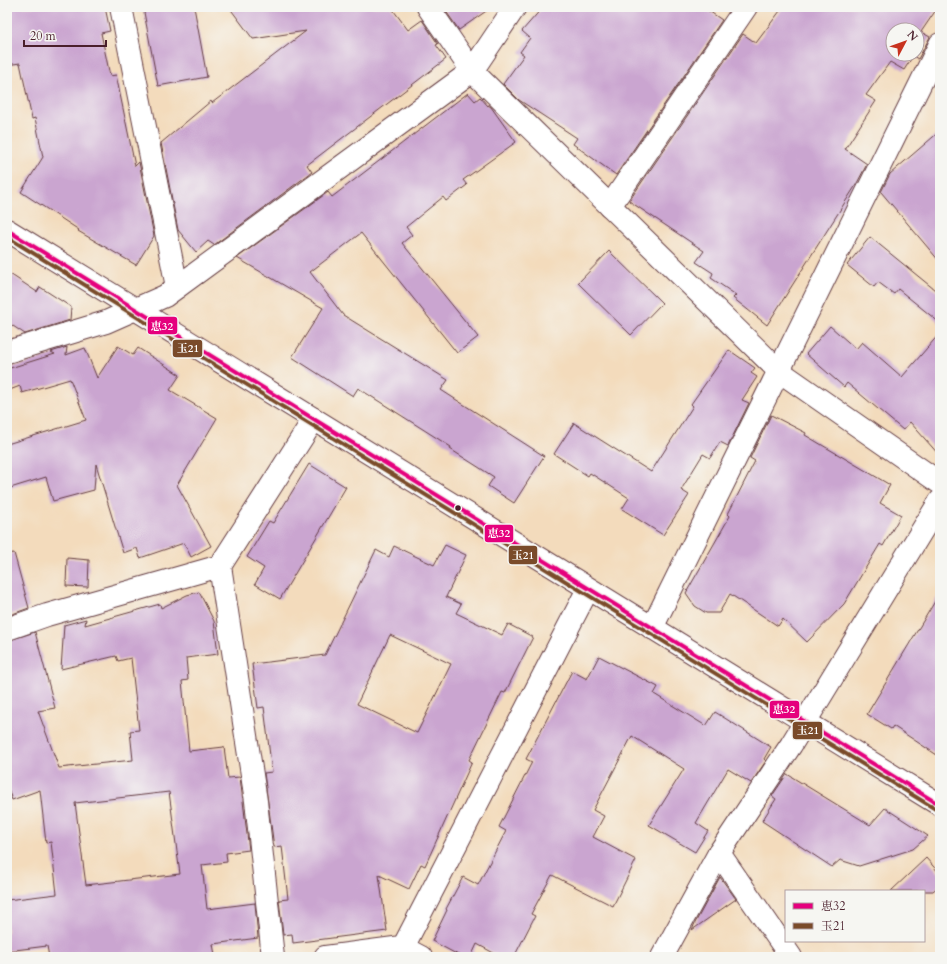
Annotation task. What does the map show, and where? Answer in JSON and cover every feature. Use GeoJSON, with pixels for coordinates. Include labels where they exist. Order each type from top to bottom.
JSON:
{"type":"FeatureCollection","features":[{"type":"Feature","properties":{"kind":"street"},"geometry":{"type":"LineString","coordinates":[[121,7],[177,287]]}},
{"type":"Feature","properties":{"kind":"street"},"geometry":{"type":"LineString","coordinates":[[428,7],[472,71],[779,371],[940,483]]}},
{"type":"Feature","properties":{"kind":"street"},"geometry":{"type":"LineString","coordinates":[[7,352],[106,322],[166,296],[472,71],[515,7]]}},
{"type":"Feature","properties":{"kind":"street"},"geometry":{"type":"LineString","coordinates":[[610,206],[746,7]]}},
{"type":"Feature","properties":{"kind":"street"},"geometry":{"type":"LineString","coordinates":[[652,628],[940,44]]}},
{"type":"Feature","properties":{"kind":"street"},"geometry":{"type":"LineString","coordinates":[[7,230],[940,805]]}},
{"type":"Feature","properties":{"kind":"street"},"geometry":{"type":"LineString","coordinates":[[273,957],[256,801],[220,566],[314,419]]}},
{"type":"Feature","properties":{"kind":"street"},"geometry":{"type":"LineString","coordinates":[[662,957],[719,854],[805,723],[940,501]]}},
{"type":"Feature","properties":{"kind":"street"},"geometry":{"type":"LineString","coordinates":[[7,629],[47,615],[220,566]]}},
{"type":"Feature","properties":{"kind":"street"},"geometry":{"type":"LineString","coordinates":[[325,957],[407,954],[588,589]]}},
{"type":"Feature","properties":{"kind":"street"},"geometry":{"type":"LineString","coordinates":[[719,854],[791,957]]}},
{"type":"Feature","properties":{"kind":"building"},"geometry":{"type":"Polygon","coordinates":[[[7,7],[105,7],[110,31],[101,33],[110,76],[116,75],[135,166],[139,162],[154,236],[136,265],[78,231],[79,230],[21,192],[43,157],[35,118],[32,119],[20,63],[7,65],[7,7]]]}},
{"type":"Feature","properties":{"kind":"building"},"geometry":{"type":"Polygon","coordinates":[[[143,7],[194,7],[207,77],[158,86],[143,7]]]}},
{"type":"Feature","properties":{"kind":"building"},"geometry":{"type":"Polygon","coordinates":[[[229,7],[391,7],[408,30],[422,20],[446,59],[307,165],[312,172],[214,245],[208,241],[196,252],[178,230],[161,143],[211,101],[212,103],[306,31],[253,39],[229,7]]]}},
{"type":"Feature","properties":{"kind":"building"},"geometry":{"type":"Polygon","coordinates":[[[443,7],[492,7],[459,30],[443,7]]]}},
{"type":"Feature","properties":{"kind":"building"},"geometry":{"type":"Polygon","coordinates":[[[543,7],[703,7],[722,20],[616,175],[573,144],[577,138],[519,100],[503,84],[524,55],[520,52],[530,38],[522,31],[543,7]]]}},
{"type":"Feature","properties":{"kind":"building"},"geometry":{"type":"Polygon","coordinates":[[[783,7],[938,7],[925,26],[925,22],[885,22],[885,62],[890,62],[866,95],[876,101],[845,149],[867,164],[856,185],[767,325],[733,298],[736,295],[711,278],[713,273],[696,262],[704,251],[629,201],[743,34],[756,43],[783,7]]]}},
{"type":"Feature","properties":{"kind":"building"},"geometry":{"type":"Polygon","coordinates":[[[925,34],[930,37],[925,46],[925,34]]]}},
{"type":"Feature","properties":{"kind":"building"},"geometry":{"type":"Polygon","coordinates":[[[890,62],[909,62],[904,70],[890,62]]]}},
{"type":"Feature","properties":{"kind":"building"},"geometry":{"type":"Polygon","coordinates":[[[468,93],[475,101],[480,97],[488,106],[491,107],[516,142],[463,180],[467,185],[446,201],[443,197],[406,227],[412,235],[402,243],[478,337],[457,353],[361,233],[310,272],[343,315],[448,380],[441,390],[544,456],[514,503],[488,486],[494,477],[450,449],[451,447],[358,388],[353,396],[292,357],[323,308],[237,258],[328,192],[332,197],[468,93]]]}},
{"type":"Feature","properties":{"kind":"building"},"geometry":{"type":"Polygon","coordinates":[[[940,131],[940,262],[881,192],[890,174],[940,131]]]}},
{"type":"Feature","properties":{"kind":"building"},"geometry":{"type":"Polygon","coordinates":[[[870,237],[940,294],[940,323],[898,289],[894,294],[878,282],[874,287],[847,265],[870,237]]]}},
{"type":"Feature","properties":{"kind":"building"},"geometry":{"type":"Polygon","coordinates":[[[609,251],[662,303],[631,335],[578,283],[609,251]]]}},
{"type":"Feature","properties":{"kind":"building"},"geometry":{"type":"Polygon","coordinates":[[[7,272],[37,292],[40,287],[71,307],[70,320],[25,334],[7,322],[7,272]]]}},
{"type":"Feature","properties":{"kind":"building"},"geometry":{"type":"Polygon","coordinates":[[[830,326],[856,349],[862,342],[902,377],[940,333],[940,456],[910,422],[903,430],[847,383],[844,387],[806,354],[830,326]]]}},
{"type":"Feature","properties":{"kind":"building"},"geometry":{"type":"Polygon","coordinates":[[[118,346],[133,355],[138,348],[180,375],[170,390],[217,418],[177,485],[211,546],[191,557],[184,543],[140,558],[137,548],[123,553],[96,464],[94,490],[53,501],[46,477],[7,489],[7,444],[86,420],[70,379],[22,393],[20,386],[7,391],[7,369],[55,354],[51,352],[67,347],[66,355],[85,348],[97,378],[118,346]]]}},
{"type":"Feature","properties":{"kind":"building"},"geometry":{"type":"Polygon","coordinates":[[[729,350],[755,368],[751,373],[757,377],[742,400],[749,403],[728,446],[720,442],[710,458],[703,454],[681,490],[689,495],[663,535],[622,509],[629,498],[590,473],[588,476],[554,454],[574,423],[651,472],[693,406],[691,404],[729,350]]]}},
{"type":"Feature","properties":{"kind":"building"},"geometry":{"type":"Polygon","coordinates":[[[771,415],[806,433],[805,435],[890,485],[880,503],[901,515],[883,546],[880,544],[844,604],[807,642],[783,619],[778,626],[730,594],[719,613],[706,613],[695,606],[686,593],[730,516],[728,514],[755,461],[750,458],[771,415]]]}},
{"type":"Feature","properties":{"kind":"building"},"geometry":{"type":"Polygon","coordinates":[[[309,464],[346,487],[280,599],[255,584],[264,568],[247,557],[269,521],[273,523],[309,464]]]}},
{"type":"Feature","properties":{"kind":"building"},"geometry":{"type":"Polygon","coordinates":[[[445,545],[466,555],[446,597],[461,604],[456,613],[502,635],[508,624],[533,637],[505,693],[502,692],[469,760],[472,762],[425,866],[421,864],[409,889],[379,875],[387,931],[293,943],[292,934],[283,935],[279,900],[288,899],[282,846],[274,847],[264,773],[272,772],[264,707],[258,708],[252,664],[325,655],[376,550],[389,557],[394,546],[434,565],[445,545]],[[390,635],[357,704],[417,733],[451,664],[390,635]]]}},
{"type":"Feature","properties":{"kind":"building"},"geometry":{"type":"Polygon","coordinates":[[[14,553],[29,608],[7,616],[7,554],[14,553]]]}},
{"type":"Feature","properties":{"kind":"building"},"geometry":{"type":"Polygon","coordinates":[[[67,558],[89,560],[88,587],[66,586],[67,558]]]}},
{"type":"Feature","properties":{"kind":"building"},"geometry":{"type":"Polygon","coordinates":[[[199,592],[214,621],[218,654],[186,658],[188,680],[182,681],[189,751],[224,747],[228,778],[240,777],[249,850],[226,853],[227,862],[202,865],[207,909],[255,903],[258,938],[213,944],[215,955],[201,957],[49,957],[47,946],[7,951],[7,900],[57,894],[51,842],[46,843],[40,790],[12,800],[7,786],[7,641],[35,632],[55,708],[38,711],[59,768],[133,760],[130,731],[139,730],[131,658],[118,661],[116,656],[61,669],[64,625],[86,619],[85,625],[160,604],[161,608],[187,595],[199,592]],[[169,792],[75,803],[86,885],[180,874],[169,792]]]}},
{"type":"Feature","properties":{"kind":"building"},"geometry":{"type":"Polygon","coordinates":[[[940,593],[940,757],[893,726],[891,729],[867,714],[940,593]]]}},
{"type":"Feature","properties":{"kind":"building"},"geometry":{"type":"Polygon","coordinates":[[[599,656],[658,687],[654,694],[706,726],[715,712],[771,747],[764,759],[766,761],[751,783],[728,769],[696,823],[708,831],[695,852],[649,825],[684,769],[632,736],[593,810],[604,816],[593,837],[636,860],[613,906],[552,875],[531,914],[535,916],[514,957],[501,957],[477,944],[471,957],[462,957],[432,941],[447,910],[446,909],[463,877],[478,885],[506,831],[499,827],[532,762],[526,759],[572,671],[587,679],[599,656]]]}},
{"type":"Feature","properties":{"kind":"building"},"geometry":{"type":"Polygon","coordinates":[[[787,774],[870,825],[885,808],[928,836],[913,849],[859,866],[840,860],[832,867],[762,821],[776,799],[772,796],[787,774]]]}},
{"type":"Feature","properties":{"kind":"building"},"geometry":{"type":"Polygon","coordinates":[[[926,858],[940,874],[940,885],[933,891],[892,890],[926,858]]]}},
{"type":"Feature","properties":{"kind":"building"},"geometry":{"type":"Polygon","coordinates":[[[720,877],[736,899],[692,930],[695,923],[720,877]]]}},
{"type":"Feature","properties":{"kind":"transit line","name":"恵32"},"geometry":{"type":"LineString","coordinates":[[7,230],[940,805]]}},
{"type":"Feature","properties":{"kind":"transit line","name":"玉21"},"geometry":{"type":"LineString","coordinates":[[7,237],[937,810]]}}]}
